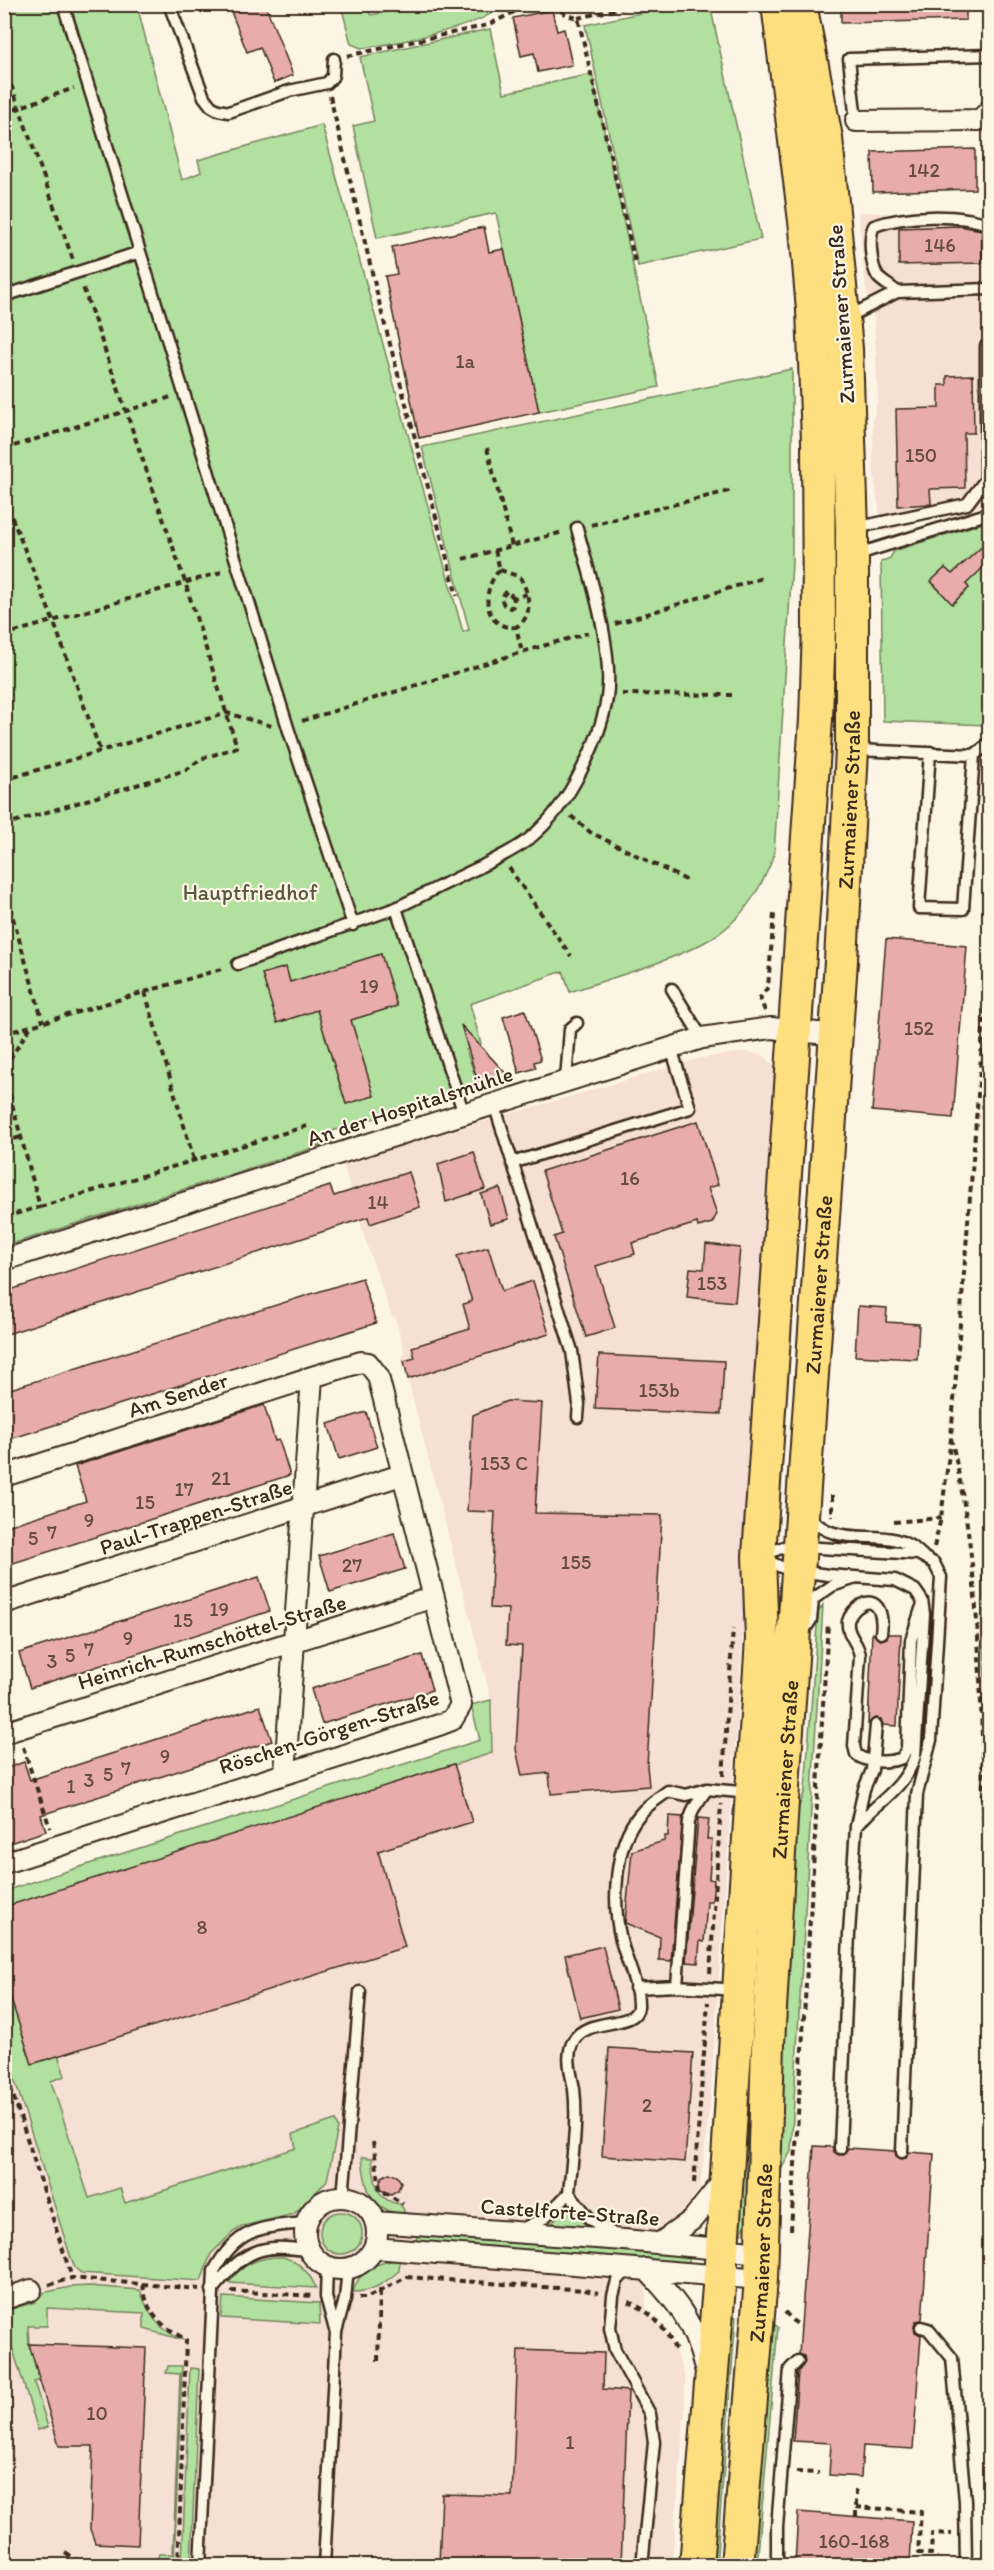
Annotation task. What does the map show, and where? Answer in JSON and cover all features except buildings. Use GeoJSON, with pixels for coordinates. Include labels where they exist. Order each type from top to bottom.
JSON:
{"type":"FeatureCollection","features":[{"type":"Feature","properties":{"kind":"main road","name":"Zurmaiener Straße"},"geometry":{"type":"LineString","coordinates":[[696,2565],[726,2176],[724,1989],[736,1792],[762,1639],[759,1556],[788,903],[816,707],[819,627],[818,441],[813,310],[806,230],[778,4]]}},
{"type":"Feature","properties":{"kind":"main road","name":"Zurmaiener Straße"},"geometry":{"type":"LineString","coordinates":[[737,2565],[761,2266],[768,2043],[782,1801],[836,1035],[852,750],[852,542],[844,319],[826,138],[800,4]]}},
{"type":"Feature","properties":{"kind":"main road"},"geometry":{"type":"LineString","coordinates":[[788,903],[844,905]]}},
{"type":"Feature","properties":{"kind":"street"},"geometry":{"type":"LineString","coordinates":[[856,121],[980,120],[990,111]]}},
{"type":"Feature","properties":{"kind":"street","name":"An der Hospitalsmühle"},"geometry":{"type":"LineString","coordinates":[[4,1260],[702,1038],[783,1029],[836,1035]]}},
{"type":"Feature","properties":{"kind":"street","name":"Am Sender"},"geometry":{"type":"LineString","coordinates":[[4,1476],[360,1362],[368,1363]]}},
{"type":"Feature","properties":{"kind":"street","name":"Röschen-Görgen-Straße"},"geometry":{"type":"LineString","coordinates":[[4,1863],[439,1725],[452,1720],[458,1713],[461,1705],[460,1697],[401,1475],[378,1377],[368,1363]]}},
{"type":"Feature","properties":{"kind":"street"},"geometry":{"type":"LineString","coordinates":[[285,1773],[312,1377]]}},
{"type":"Feature","properties":{"kind":"street","name":"Paul-Trappen-Straße"},"geometry":{"type":"LineString","coordinates":[[4,1603],[401,1475]]}},
{"type":"Feature","properties":{"kind":"street","name":"Heinrich-Rumschöttel-Straße"},"geometry":{"type":"LineString","coordinates":[[11,1731],[434,1598]]}},
{"type":"Feature","properties":{"kind":"street"},"geometry":{"type":"LineString","coordinates":[[660,2243],[693,2220],[712,2198],[726,2176]]}},
{"type":"Feature","properties":{"kind":"street"},"geometry":{"type":"LineString","coordinates":[[343,2198],[362,2205],[375,2222],[374,2248],[363,2261],[348,2268],[327,2266],[317,2261],[309,2251],[305,2237],[306,2223],[320,2204],[343,2198]]}},
{"type":"Feature","properties":{"kind":"street","name":"Castelforte-Straße"},"geometry":{"type":"LineString","coordinates":[[375,2222],[660,2243],[721,2263],[761,2266]]}},
{"type":"Feature","properties":{"kind":"street","name":"Castelforte-Straße"},"geometry":{"type":"LineString","coordinates":[[374,2248],[637,2269],[721,2263],[761,2266]]}},
{"type":"Feature","properties":{"kind":"street"},"geometry":{"type":"LineString","coordinates":[[637,2269],[684,2312],[694,2330],[711,2390]]}},
{"type":"Feature","properties":{"kind":"street"},"geometry":{"type":"LineString","coordinates":[[4,2299],[31,2290]]}},
{"type":"Feature","properties":{"kind":"lane"},"geometry":{"type":"LineString","coordinates":[[63,4],[289,731],[353,925]]}},
{"type":"Feature","properties":{"kind":"lane"},"geometry":{"type":"LineString","coordinates":[[169,4],[204,97],[211,106],[218,110],[229,111],[306,87],[327,84],[333,76],[334,59]]}},
{"type":"Feature","properties":{"kind":"lane"},"geometry":{"type":"LineString","coordinates":[[856,121],[849,59],[990,55]]}},
{"type":"Feature","properties":{"kind":"lane"},"geometry":{"type":"LineString","coordinates":[[897,292],[878,277],[870,233],[874,226],[891,220],[963,218],[990,225]]}},
{"type":"Feature","properties":{"kind":"lane"},"geometry":{"type":"LineString","coordinates":[[4,296],[140,252]]}},
{"type":"Feature","properties":{"kind":"lane"},"geometry":{"type":"LineString","coordinates":[[844,319],[897,292],[990,289]]}},
{"type":"Feature","properties":{"kind":"lane"},"geometry":{"type":"LineString","coordinates":[[852,542],[967,504],[986,479],[986,346],[990,343]]}},
{"type":"Feature","properties":{"kind":"lane"},"geometry":{"type":"LineString","coordinates":[[852,542],[990,513]]}},
{"type":"Feature","properties":{"kind":"lane"},"geometry":{"type":"LineString","coordinates":[[238,964],[396,908],[501,856],[528,839],[559,806],[576,782],[589,756],[600,728],[607,694],[608,670],[601,629],[577,528]]}},
{"type":"Feature","properties":{"kind":"lane"},"geometry":{"type":"LineString","coordinates":[[852,750],[974,755],[990,743]]}},
{"type":"Feature","properties":{"kind":"lane"},"geometry":{"type":"LineString","coordinates":[[930,752],[919,908],[963,909],[974,755]]}},
{"type":"Feature","properties":{"kind":"lane"},"geometry":{"type":"LineString","coordinates":[[396,908],[464,1114]]}},
{"type":"Feature","properties":{"kind":"lane"},"geometry":{"type":"LineString","coordinates":[[672,988],[702,1038]]}},
{"type":"Feature","properties":{"kind":"lane"},"geometry":{"type":"LineString","coordinates":[[566,1080],[570,1029],[577,1023]]}},
{"type":"Feature","properties":{"kind":"lane"},"geometry":{"type":"LineString","coordinates":[[512,1163],[690,1108],[671,1048]]}},
{"type":"Feature","properties":{"kind":"lane"},"geometry":{"type":"LineString","coordinates":[[494,1104],[572,1352],[579,1404],[578,1417]]}},
{"type":"Feature","properties":{"kind":"lane"},"geometry":{"type":"LineString","coordinates":[[804,1514],[824,1529],[836,1534],[887,1537],[914,1546],[939,1571],[942,1586],[931,1740],[917,1794],[902,2152]]}},
{"type":"Feature","properties":{"kind":"lane"},"geometry":{"type":"LineString","coordinates":[[759,1556],[787,1546],[800,1559],[828,1575],[863,1576],[907,1584],[915,1590],[923,1605],[915,1756],[900,1786],[856,1826]]}},
{"type":"Feature","properties":{"kind":"lane"},"geometry":{"type":"LineString","coordinates":[[759,1556],[781,1567],[800,1559],[926,1557]]}},
{"type":"Feature","properties":{"kind":"lane"},"geometry":{"type":"LineString","coordinates":[[794,1648],[811,1620],[813,1599],[832,1586],[863,1576]]}},
{"type":"Feature","properties":{"kind":"lane"},"geometry":{"type":"LineString","coordinates":[[881,1633],[880,1612],[875,1604],[871,1602],[861,1605],[851,1614],[848,1621],[849,1634],[860,1656],[854,1746],[859,1757],[873,1760],[896,1760],[902,1758],[907,1748],[911,1640],[923,1605]]}},
{"type":"Feature","properties":{"kind":"lane"},"geometry":{"type":"LineString","coordinates":[[840,2148],[856,1826],[873,1760],[876,1725]]}},
{"type":"Feature","properties":{"kind":"lane"},"geometry":{"type":"LineString","coordinates":[[677,1986],[689,1821],[694,1808],[707,1789]]}},
{"type":"Feature","properties":{"kind":"lane"},"geometry":{"type":"LineString","coordinates":[[517,2232],[544,2218],[569,2193],[575,2115],[569,2053],[574,2038],[585,2029],[601,2023],[629,2020],[636,2014],[638,2007],[621,1940],[616,1909],[619,1857],[624,1838],[640,1813],[668,1791],[686,1795],[707,1789],[736,1792]]}},
{"type":"Feature","properties":{"kind":"lane"},"geometry":{"type":"LineString","coordinates":[[635,1988],[677,1986],[724,1989]]}},
{"type":"Feature","properties":{"kind":"lane"},"geometry":{"type":"LineString","coordinates":[[343,2198],[360,1992]]}},
{"type":"Feature","properties":{"kind":"lane"},"geometry":{"type":"LineString","coordinates":[[569,2193],[590,2219],[624,2240]]}},
{"type":"Feature","properties":{"kind":"lane"},"geometry":{"type":"LineString","coordinates":[[200,2565],[214,2271],[224,2253],[236,2240],[268,2227],[306,2223]]}},
{"type":"Feature","properties":{"kind":"lane"},"geometry":{"type":"LineString","coordinates":[[212,2290],[233,2265],[252,2253],[268,2247],[309,2251]]}},
{"type":"Feature","properties":{"kind":"lane"},"geometry":{"type":"LineString","coordinates":[[327,2266],[326,2297],[336,2332]]}},
{"type":"Feature","properties":{"kind":"lane"},"geometry":{"type":"LineString","coordinates":[[324,2565],[336,2332],[345,2299],[348,2268]]}},
{"type":"Feature","properties":{"kind":"lane"},"geometry":{"type":"LineString","coordinates":[[637,2269],[617,2281],[610,2328],[615,2350],[650,2414],[654,2442],[642,2565]]}},
{"type":"Feature","properties":{"kind":"lane"},"geometry":{"type":"LineString","coordinates":[[921,2327],[928,2330],[952,2358],[965,2501],[966,2565]]}},
{"type":"Feature","properties":{"kind":"lane"},"geometry":{"type":"LineString","coordinates":[[777,2565],[777,2527],[790,2369],[798,2361]]}},
{"type":"Feature","properties":{"kind":"path"},"geometry":{"type":"LineString","coordinates":[[334,59],[488,25],[530,4]]}},
{"type":"Feature","properties":{"kind":"path"},"geometry":{"type":"LineString","coordinates":[[553,4],[566,15],[578,18],[639,4]]}},
{"type":"Feature","properties":{"kind":"path"},"geometry":{"type":"LineString","coordinates":[[578,18],[635,262]]}},
{"type":"Feature","properties":{"kind":"path"},"geometry":{"type":"LineString","coordinates":[[4,65],[127,411],[185,582],[237,747],[201,759],[186,770],[4,825]]}},
{"type":"Feature","properties":{"kind":"path"},"geometry":{"type":"LineString","coordinates":[[4,113],[87,84]]}},
{"type":"Feature","properties":{"kind":"path"},"geometry":{"type":"LineString","coordinates":[[327,84],[382,314],[457,596]]}},
{"type":"Feature","properties":{"kind":"path"},"geometry":{"type":"LineString","coordinates":[[4,449],[184,393]]}},
{"type":"Feature","properties":{"kind":"path"},"geometry":{"type":"LineString","coordinates":[[487,448],[512,546]]}},
{"type":"Feature","properties":{"kind":"path"},"geometry":{"type":"LineString","coordinates":[[463,559],[577,528],[733,490]]}},
{"type":"Feature","properties":{"kind":"path"},"geometry":{"type":"LineString","coordinates":[[4,498],[53,620],[100,750]]}},
{"type":"Feature","properties":{"kind":"path"},"geometry":{"type":"LineString","coordinates":[[4,634],[238,567]]}},
{"type":"Feature","properties":{"kind":"path"},"geometry":{"type":"LineString","coordinates":[[500,570],[520,577],[527,594],[529,608],[526,618],[516,627]]}},
{"type":"Feature","properties":{"kind":"path"},"geometry":{"type":"LineString","coordinates":[[507,591],[514,598],[510,609],[504,605],[501,598],[507,591]]}},
{"type":"Feature","properties":{"kind":"path"},"geometry":{"type":"LineString","coordinates":[[514,598],[527,594]]}},
{"type":"Feature","properties":{"kind":"path"},"geometry":{"type":"LineString","coordinates":[[4,780],[227,713],[289,731],[303,721],[522,652]]}},
{"type":"Feature","properties":{"kind":"path"},"geometry":{"type":"LineString","coordinates":[[607,694],[732,695]]}},
{"type":"Feature","properties":{"kind":"path"},"geometry":{"type":"LineString","coordinates":[[559,806],[590,832],[688,881]]}},
{"type":"Feature","properties":{"kind":"path"},"geometry":{"type":"LineString","coordinates":[[501,856],[571,956]]}},
{"type":"Feature","properties":{"kind":"path"},"geometry":{"type":"LineString","coordinates":[[4,887],[43,1022]]}},
{"type":"Feature","properties":{"kind":"path"},"geometry":{"type":"LineString","coordinates":[[783,1029],[760,998],[768,987],[788,903]]}},
{"type":"Feature","properties":{"kind":"path"},"geometry":{"type":"LineString","coordinates":[[926,1557],[940,1518],[951,1438],[990,943]]}},
{"type":"Feature","properties":{"kind":"path"},"geometry":{"type":"LineString","coordinates":[[4,1034],[238,964]]}},
{"type":"Feature","properties":{"kind":"path"},"geometry":{"type":"LineString","coordinates":[[145,992],[194,1160]]}},
{"type":"Feature","properties":{"kind":"path"},"geometry":{"type":"LineString","coordinates":[[4,1068],[31,1026]]}},
{"type":"Feature","properties":{"kind":"path"},"geometry":{"type":"LineString","coordinates":[[4,1074],[40,1207]]}},
{"type":"Feature","properties":{"kind":"path"},"geometry":{"type":"LineString","coordinates":[[4,1217],[307,1126]]}},
{"type":"Feature","properties":{"kind":"path"},"geometry":{"type":"LineString","coordinates":[[4,1142],[21,1137]]}},
{"type":"Feature","properties":{"kind":"path"},"geometry":{"type":"LineString","coordinates":[[951,1438],[963,1489],[982,1702],[990,2145]]}},
{"type":"Feature","properties":{"kind":"path"},"geometry":{"type":"LineString","coordinates":[[791,2232],[828,1618]]}},
{"type":"Feature","properties":{"kind":"path"},"geometry":{"type":"LineString","coordinates":[[693,2220],[685,2210],[686,2200],[693,2187],[697,2167],[724,1989],[736,1792],[733,1627]]}},
{"type":"Feature","properties":{"kind":"path"},"geometry":{"type":"LineString","coordinates":[[4,1686],[11,1731],[56,1846]]}},
{"type":"Feature","properties":{"kind":"path"},"geometry":{"type":"LineString","coordinates":[[4,2067],[72,2278]]}},
{"type":"Feature","properties":{"kind":"path"},"geometry":{"type":"LineString","coordinates":[[345,2299],[366,2298],[407,2277],[585,2290],[613,2296],[638,2305],[663,2327],[680,2360]]}},
{"type":"Feature","properties":{"kind":"path"},"geometry":{"type":"LineString","coordinates":[[31,2290],[72,2278],[326,2297]]}},
{"type":"Feature","properties":{"kind":"path"},"geometry":{"type":"LineString","coordinates":[[143,2284],[145,2299],[157,2320],[186,2340],[178,2565]]}},
{"type":"Feature","properties":{"kind":"path"},"geometry":{"type":"LineString","coordinates":[[378,2361],[380,2291]]}},
{"type":"Feature","properties":{"kind":"path"},"geometry":{"type":"LineString","coordinates":[[786,2300],[785,2312],[792,2321],[801,2326]]}},
{"type":"Feature","properties":{"kind":"path"},"geometry":{"type":"LineString","coordinates":[[855,2517],[856,2488]]}},
{"type":"Feature","properties":{"kind":"path"},"geometry":{"type":"LineString","coordinates":[[856,2507],[921,2512],[918,2553],[931,2554],[932,2533]]}},
{"type":"Feature","properties":{"kind":"path"},"geometry":{"type":"LineString","coordinates":[[65,2553],[85,2565]]}},
{"type":"Feature","properties":{"kind":"shaded area"},"geometry":{"type":"Polygon","coordinates":[[[858,212],[989,218],[989,497],[981,506],[882,532],[873,467],[873,419],[878,398],[874,317],[866,289],[858,212]]]}},
{"type":"Feature","properties":{"kind":"shaded area"},"geometry":{"type":"Polygon","coordinates":[[[745,1052],[765,1056],[778,1070],[775,1174],[710,2105],[700,2188],[660,2243],[649,2242],[646,2269],[646,2311],[659,2323],[673,2344],[685,2378],[685,2408],[672,2565],[5,2566],[5,1900],[493,1747],[493,1707],[402,1357],[405,1354],[395,1316],[392,1317],[363,1233],[343,1163],[701,1058],[745,1052]]]}},
{"type":"Feature","properties":{"kind":"green space"},"geometry":{"type":"Polygon","coordinates":[[[681,4],[710,5],[761,239],[638,266],[585,25],[681,4]]]}},
{"type":"Feature","properties":{"kind":"green space","name":"Hauptfriedhof"},"geometry":{"type":"Polygon","coordinates":[[[5,5],[137,5],[182,180],[201,172],[198,160],[322,125],[463,632],[469,630],[422,447],[792,369],[792,563],[774,855],[750,902],[723,931],[680,954],[570,992],[563,971],[470,1004],[481,1044],[466,1050],[479,1086],[329,1132],[332,1142],[5,1246],[5,5]]]}},
{"type":"Feature","properties":{"kind":"green space"},"geometry":{"type":"Polygon","coordinates":[[[341,5],[366,5],[371,15],[422,5],[493,5],[492,13],[449,30],[361,48],[351,44],[341,5]]]}},
{"type":"Feature","properties":{"kind":"green space"},"geometry":{"type":"Polygon","coordinates":[[[490,29],[504,93],[592,74],[659,387],[539,412],[496,213],[377,238],[353,126],[374,121],[360,57],[490,29]]]}},
{"type":"Feature","properties":{"kind":"green space"},"geometry":{"type":"Polygon","coordinates":[[[989,521],[988,725],[883,721],[881,562],[890,558],[894,551],[989,521]],[[964,563],[952,574],[945,568],[931,582],[953,604],[969,588],[966,584],[964,563]]]}},
{"type":"Feature","properties":{"kind":"green space"},"geometry":{"type":"Polygon","coordinates":[[[986,1279],[990,1279],[989,1864],[982,1563],[986,1279]]]}},
{"type":"Feature","properties":{"kind":"green space"},"geometry":{"type":"Polygon","coordinates":[[[823,1605],[791,2151],[782,2168],[777,2155],[793,1823],[805,1790],[818,1612],[823,1605]]]}},
{"type":"Feature","properties":{"kind":"green space"},"geometry":{"type":"Polygon","coordinates":[[[784,1607],[749,2216],[740,2236],[734,2229],[775,1608],[784,1607]]]}},
{"type":"Feature","properties":{"kind":"green space"},"geometry":{"type":"Polygon","coordinates":[[[491,1700],[492,1753],[5,1907],[4,1891],[480,1740],[471,1705],[491,1700]]]}},
{"type":"Feature","properties":{"kind":"green space"},"geometry":{"type":"Polygon","coordinates":[[[4,1978],[32,2063],[58,2055],[65,2076],[51,2081],[89,2198],[120,2188],[125,2203],[296,2148],[293,2134],[335,2120],[338,2128],[327,2180],[294,2214],[243,2226],[232,2233],[211,2254],[201,2281],[81,2273],[75,2268],[70,2255],[5,2049],[4,1978]]]}},
{"type":"Feature","properties":{"kind":"green space"},"geometry":{"type":"Polygon","coordinates":[[[362,2157],[372,2158],[377,2188],[385,2198],[400,2204],[404,2215],[383,2208],[371,2196],[367,2188],[362,2157]]]}},
{"type":"Feature","properties":{"kind":"green space"},"geometry":{"type":"Polygon","coordinates":[[[566,2203],[584,2223],[583,2228],[552,2224],[566,2203]]]}},
{"type":"Feature","properties":{"kind":"green space"},"geometry":{"type":"Polygon","coordinates":[[[341,2212],[349,2213],[356,2218],[361,2225],[361,2241],[356,2248],[349,2253],[341,2254],[333,2253],[326,2248],[321,2241],[320,2233],[321,2225],[326,2218],[333,2213],[341,2212]]]}},
{"type":"Feature","properties":{"kind":"green space"},"geometry":{"type":"Polygon","coordinates":[[[417,2234],[689,2254],[689,2263],[416,2243],[417,2234]]]}},
{"type":"Feature","properties":{"kind":"green space"},"geometry":{"type":"Polygon","coordinates":[[[283,2257],[303,2268],[316,2288],[229,2283],[239,2271],[252,2262],[283,2257]]]}},
{"type":"Feature","properties":{"kind":"green space"},"geometry":{"type":"Polygon","coordinates":[[[400,2260],[399,2271],[389,2279],[372,2289],[353,2292],[365,2272],[384,2262],[400,2260]]]}},
{"type":"Feature","properties":{"kind":"green space"},"geometry":{"type":"Polygon","coordinates":[[[89,2286],[140,2290],[156,2321],[174,2336],[183,2340],[144,2329],[144,2313],[47,2308],[47,2326],[28,2326],[29,2344],[40,2380],[34,2382],[48,2427],[38,2430],[5,2324],[5,2311],[35,2302],[33,2295],[70,2287],[89,2286]]]}},
{"type":"Feature","properties":{"kind":"green space"},"geometry":{"type":"Polygon","coordinates":[[[223,2297],[319,2303],[320,2324],[221,2318],[223,2297]]]}},
{"type":"Feature","properties":{"kind":"green space"},"geometry":{"type":"Polygon","coordinates":[[[725,2316],[736,2317],[716,2565],[706,2566],[725,2316]]]}},
{"type":"Feature","properties":{"kind":"green space"},"geometry":{"type":"Polygon","coordinates":[[[769,2320],[778,2327],[757,2565],[749,2566],[769,2320]]]}},
{"type":"Feature","properties":{"kind":"green space"},"geometry":{"type":"Polygon","coordinates":[[[168,2366],[182,2366],[174,2562],[162,2562],[158,2557],[159,2554],[173,2554],[180,2374],[166,2373],[168,2366]]]}},
{"type":"Feature","properties":{"kind":"green space"},"geometry":{"type":"Polygon","coordinates":[[[190,2368],[199,2369],[191,2562],[182,2562],[190,2368]]]}}]}
